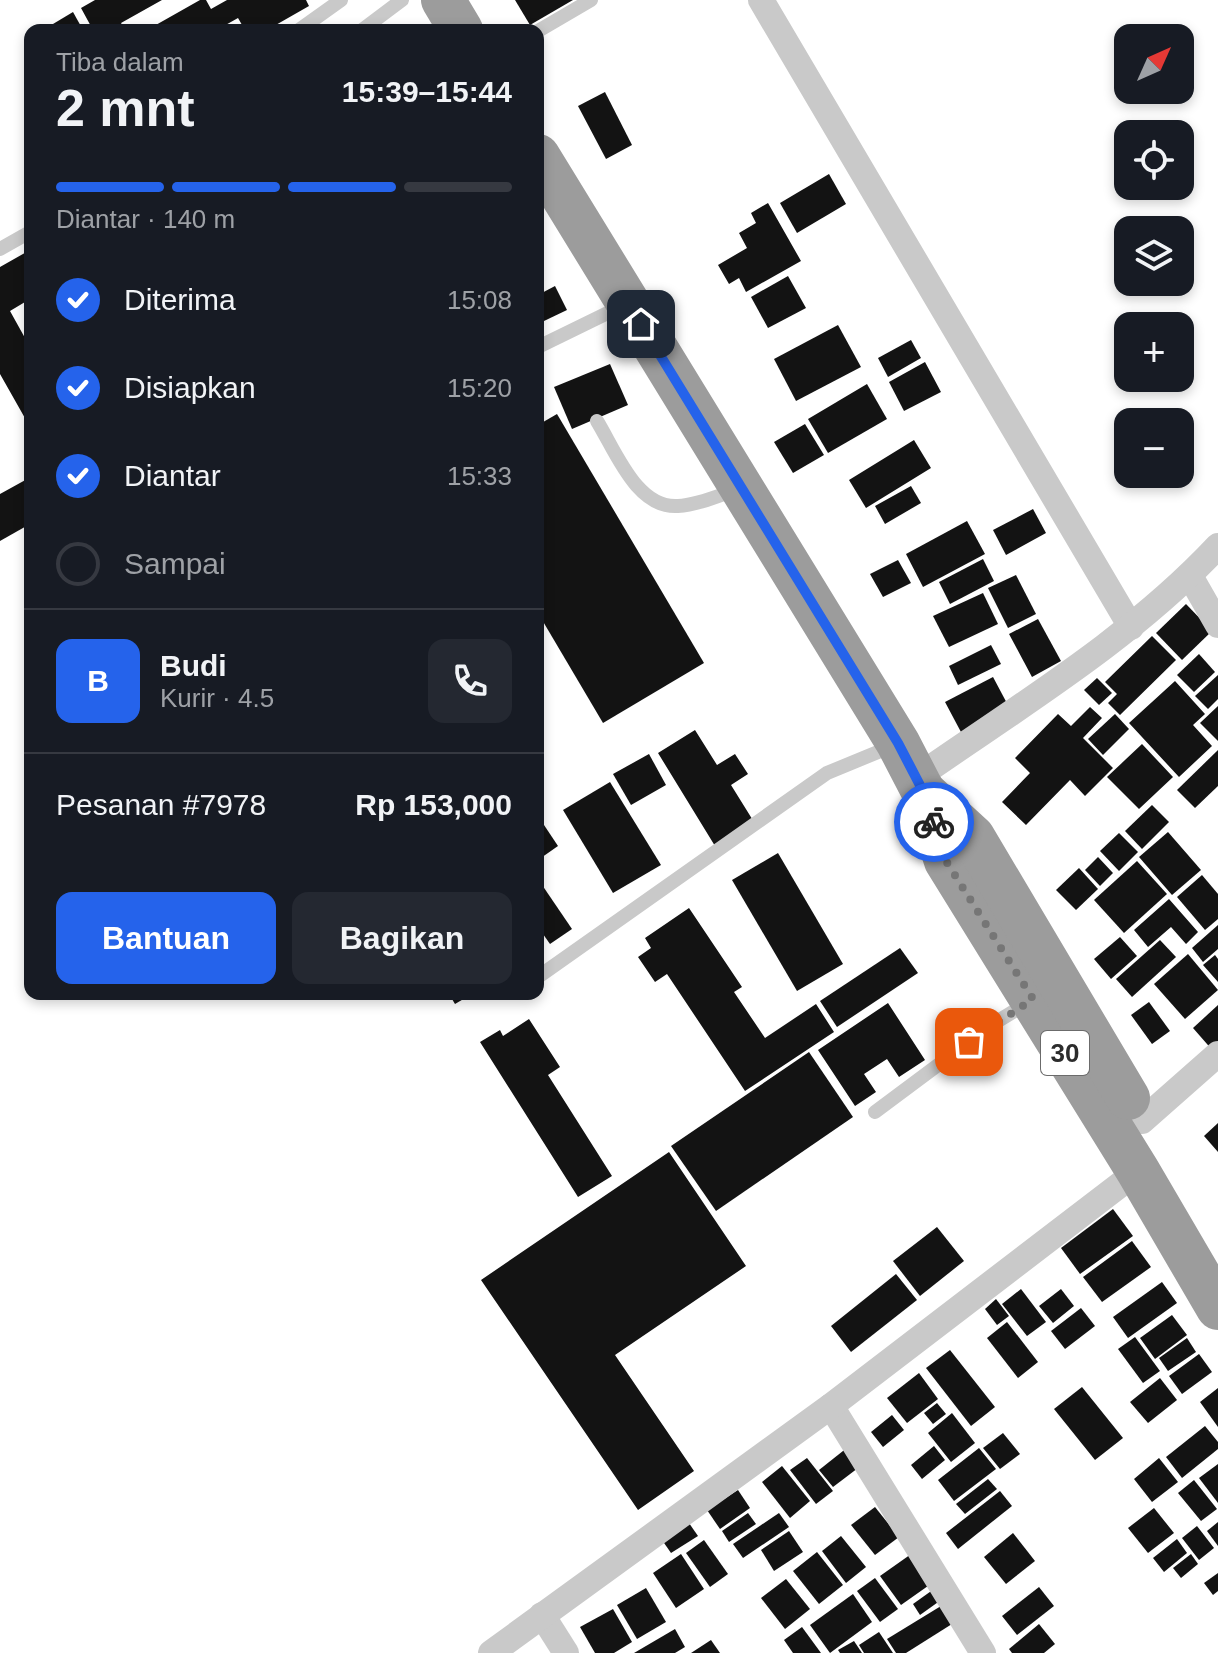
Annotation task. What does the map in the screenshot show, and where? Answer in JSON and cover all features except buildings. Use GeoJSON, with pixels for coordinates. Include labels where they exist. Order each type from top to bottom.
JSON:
{"type":"FeatureCollection","features":[{"type":"Feature","properties":{"kind":"highway"},"geometry":{"type":"LineString","coordinates":[[443,0],[457,24]]}},
{"type":"Feature","properties":{"kind":"highway","name":"30"},"geometry":{"type":"LineString","coordinates":[[544,166],[913,771],[946,861],[1142,1121],[1218,1248]]}},
{"type":"Feature","properties":{"kind":"highway","name":"30"},"geometry":{"type":"LineString","coordinates":[[1047,992],[1138,1171],[1218,1308]]}},
{"type":"Feature","properties":{"kind":"street"},"geometry":{"type":"LineString","coordinates":[[761,0],[1131,627]]}},
{"type":"Feature","properties":{"kind":"street"},"geometry":{"type":"LineString","coordinates":[[913,771],[1131,627],[1190,576],[1218,546]]}},
{"type":"Feature","properties":{"kind":"street"},"geometry":{"type":"LineString","coordinates":[[1190,576],[1218,625]]}},
{"type":"Feature","properties":{"kind":"street"},"geometry":{"type":"LineString","coordinates":[[1142,1121],[1218,1054]]}},
{"type":"Feature","properties":{"kind":"street"},"geometry":{"type":"LineString","coordinates":[[491,1653],[831,1406],[1138,1171]]}},
{"type":"Feature","properties":{"kind":"street"},"geometry":{"type":"LineString","coordinates":[[831,1406],[983,1653]]}},
{"type":"Feature","properties":{"kind":"street"},"geometry":{"type":"LineString","coordinates":[[542,1615],[566,1653]]}},
{"type":"Feature","properties":{"kind":"lane"},"geometry":{"type":"LineString","coordinates":[[307,24],[341,0]]}},
{"type":"Feature","properties":{"kind":"lane"},"geometry":{"type":"LineString","coordinates":[[370,24],[402,0]]}},
{"type":"Feature","properties":{"kind":"lane"},"geometry":{"type":"LineString","coordinates":[[544,27],[591,0]]}},
{"type":"Feature","properties":{"kind":"lane"},"geometry":{"type":"LineString","coordinates":[[0,249],[24,235]]}},
{"type":"Feature","properties":{"kind":"lane"},"geometry":{"type":"LineString","coordinates":[[544,344],[628,303]]}},
{"type":"Feature","properties":{"kind":"lane"},"geometry":{"type":"LineString","coordinates":[[597,421],[636,484],[647,498],[658,505],[680,506],[743,488]]}},
{"type":"Feature","properties":{"kind":"lane"},"geometry":{"type":"LineString","coordinates":[[544,973],[827,773],[913,771]]}},
{"type":"Feature","properties":{"kind":"lane"},"geometry":{"type":"LineString","coordinates":[[875,1112],[993,1024],[1047,992]]}},
{"type":"Feature","properties":{"kind":"way so far"},"geometry":{"type":"LineString","coordinates":[[934,822],[946,861],[1033,999],[969,1042]]}},
{"type":"Feature","properties":{"kind":"route"},"geometry":{"type":"LineString","coordinates":[[641,324],[898,743],[924,793],[934,822]]}}]}
